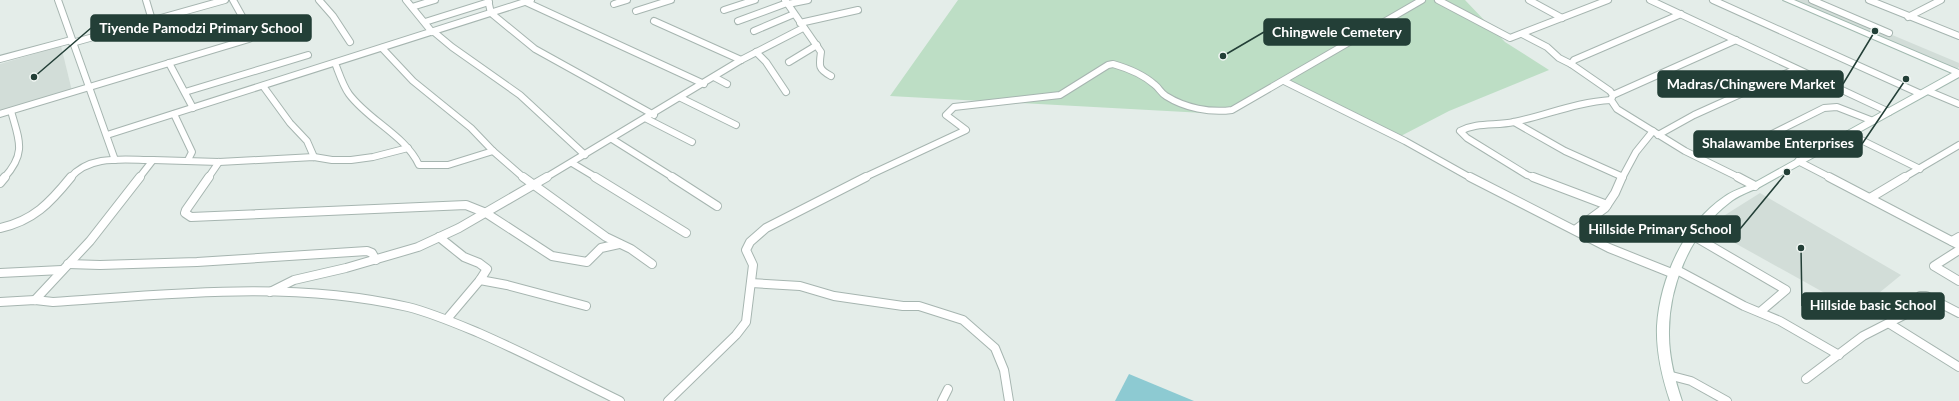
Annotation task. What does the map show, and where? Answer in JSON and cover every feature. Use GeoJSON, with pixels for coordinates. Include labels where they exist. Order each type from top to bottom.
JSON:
{"type":"FeatureCollection","features":[{"type":"Feature","properties":{"kind":"street"},"geometry":{"type":"LineString","coordinates":[[58,0],[71,42],[107,135],[115,160]]}},
{"type":"Feature","properties":{"kind":"street"},"geometry":{"type":"LineString","coordinates":[[146,0],[152,20]]}},
{"type":"Feature","properties":{"kind":"street"},"geometry":{"type":"LineString","coordinates":[[0,59],[71,42],[225,0]]}},
{"type":"Feature","properties":{"kind":"street"},"geometry":{"type":"LineString","coordinates":[[0,114],[252,37],[253,36],[233,0]]}},
{"type":"Feature","properties":{"kind":"street"},"geometry":{"type":"LineString","coordinates":[[319,0],[333,16],[350,42]]}},
{"type":"Feature","properties":{"kind":"street"},"geometry":{"type":"LineString","coordinates":[[406,0],[433,32],[443,41],[496,77],[538,109],[585,155]]}},
{"type":"Feature","properties":{"kind":"street"},"geometry":{"type":"LineString","coordinates":[[412,7],[435,0]]}},
{"type":"Feature","properties":{"kind":"street"},"geometry":{"type":"LineString","coordinates":[[614,4],[627,0]]}},
{"type":"Feature","properties":{"kind":"street"},"geometry":{"type":"LineString","coordinates":[[636,11],[671,0]]}},
{"type":"Feature","properties":{"kind":"street"},"geometry":{"type":"LineString","coordinates":[[724,10],[755,0]]}},
{"type":"Feature","properties":{"kind":"street"},"geometry":{"type":"LineString","coordinates":[[738,21],[787,3],[808,0]]}},
{"type":"Feature","properties":{"kind":"street"},"geometry":{"type":"LineString","coordinates":[[668,401],[736,335],[744,325],[748,313],[753,265],[746,250],[750,242],[766,228],[864,178],[966,130],[946,115],[954,107],[1060,95],[1108,65],[1113,64],[1151,83],[1156,86],[1160,92],[1172,99],[1199,108],[1220,111],[1232,110],[1422,0]]}},
{"type":"Feature","properties":{"kind":"street"},"geometry":{"type":"LineString","coordinates":[[1438,0],[1510,38],[1608,0]]}},
{"type":"Feature","properties":{"kind":"street"},"geometry":{"type":"LineString","coordinates":[[1529,0],[1562,18]]}},
{"type":"Feature","properties":{"kind":"street"},"geometry":{"type":"LineString","coordinates":[[1592,0],[1599,3]]}},
{"type":"Feature","properties":{"kind":"street"},"geometry":{"type":"LineString","coordinates":[[1650,0],[1889,112]]}},
{"type":"Feature","properties":{"kind":"street"},"geometry":{"type":"LineString","coordinates":[[1713,0],[1924,92],[1959,104]]}},
{"type":"Feature","properties":{"kind":"street"},"geometry":{"type":"LineString","coordinates":[[1787,0],[1959,73]]}},
{"type":"Feature","properties":{"kind":"street"},"geometry":{"type":"LineString","coordinates":[[1812,0],[1889,33]]}},
{"type":"Feature","properties":{"kind":"street"},"geometry":{"type":"LineString","coordinates":[[1869,0],[1908,17],[1959,36]]}},
{"type":"Feature","properties":{"kind":"street"},"geometry":{"type":"LineString","coordinates":[[1908,17],[1941,0]]}},
{"type":"Feature","properties":{"kind":"street"},"geometry":{"type":"LineString","coordinates":[[425,22],[489,1],[492,13],[517,36],[535,49],[654,115]]}},
{"type":"Feature","properties":{"kind":"street"},"geometry":{"type":"LineString","coordinates":[[107,135],[529,1],[704,84]]}},
{"type":"Feature","properties":{"kind":"street"},"geometry":{"type":"LineString","coordinates":[[787,3],[801,26],[821,52],[820,64],[822,71],[831,76]]}},
{"type":"Feature","properties":{"kind":"street"},"geometry":{"type":"LineString","coordinates":[[270,292],[298,279],[376,260],[418,247],[439,237],[486,213],[533,186],[654,115],[741,60],[801,26],[858,10]]}},
{"type":"Feature","properties":{"kind":"street"},"geometry":{"type":"LineString","coordinates":[[754,31],[794,14]]}},
{"type":"Feature","properties":{"kind":"street"},"geometry":{"type":"LineString","coordinates":[[1571,64],[1574,60],[1681,14]]}},
{"type":"Feature","properties":{"kind":"street"},"geometry":{"type":"LineString","coordinates":[[654,22],[741,60]]}},
{"type":"Feature","properties":{"kind":"street"},"geometry":{"type":"LineString","coordinates":[[1522,34],[1547,47],[1559,58],[1571,64],[1607,88],[1617,109],[1711,165],[1755,186]]}},
{"type":"Feature","properties":{"kind":"street"},"geometry":{"type":"LineString","coordinates":[[1607,205],[1527,175],[1467,138],[1460,132],[1471,127],[1514,122],[1552,110],[1612,97],[1736,40]]}},
{"type":"Feature","properties":{"kind":"street"},"geometry":{"type":"LineString","coordinates":[[789,62],[817,45]]}},
{"type":"Feature","properties":{"kind":"street"},"geometry":{"type":"LineString","coordinates":[[382,48],[413,81],[471,128],[493,151],[533,186],[585,224],[652,264]]}},
{"type":"Feature","properties":{"kind":"street"},"geometry":{"type":"LineString","coordinates":[[756,52],[766,62],[786,92]]}},
{"type":"Feature","properties":{"kind":"street"},"geometry":{"type":"LineString","coordinates":[[186,92],[308,55]]}},
{"type":"Feature","properties":{"kind":"street"},"geometry":{"type":"LineString","coordinates":[[169,63],[186,92],[193,108]]}},
{"type":"Feature","properties":{"kind":"street"},"geometry":{"type":"LineString","coordinates":[[335,63],[349,94],[376,121],[414,154],[418,165],[436,167],[455,165],[493,151]]}},
{"type":"Feature","properties":{"kind":"street"},"geometry":{"type":"LineString","coordinates":[[1575,230],[1597,215],[1607,205],[1633,156],[1644,140],[1655,133],[1796,69]]}},
{"type":"Feature","properties":{"kind":"street"},"geometry":{"type":"LineString","coordinates":[[1676,401],[1668,374],[1664,352],[1663,325],[1673,271],[1699,224],[1725,200],[1755,186],[1959,73]]}},
{"type":"Feature","properties":{"kind":"street"},"geometry":{"type":"LineString","coordinates":[[714,78],[728,84]]}},
{"type":"Feature","properties":{"kind":"street"},"geometry":{"type":"LineString","coordinates":[[1284,81],[1405,141],[1496,192],[1609,248],[1673,271],[1797,330],[1839,355]]}},
{"type":"Feature","properties":{"kind":"street"},"geometry":{"type":"LineString","coordinates":[[263,86],[290,123],[307,141],[314,157]]}},
{"type":"Feature","properties":{"kind":"street"},"geometry":{"type":"LineString","coordinates":[[681,98],[736,125]]}},
{"type":"Feature","properties":{"kind":"street"},"geometry":{"type":"LineString","coordinates":[[1740,150],[1824,108],[1832,106],[1873,121]]}},
{"type":"Feature","properties":{"kind":"street"},"geometry":{"type":"LineString","coordinates":[[0,182],[16,165],[21,151],[11,111]]}},
{"type":"Feature","properties":{"kind":"street"},"geometry":{"type":"LineString","coordinates":[[174,114],[192,152],[188,160]]}},
{"type":"Feature","properties":{"kind":"street"},"geometry":{"type":"LineString","coordinates":[[647,119],[692,142]]}},
{"type":"Feature","properties":{"kind":"street"},"geometry":{"type":"LineString","coordinates":[[1514,122],[1559,148],[1623,177]]}},
{"type":"Feature","properties":{"kind":"street"},"geometry":{"type":"LineString","coordinates":[[1849,134],[1920,169]]}},
{"type":"Feature","properties":{"kind":"street"},"geometry":{"type":"LineString","coordinates":[[612,139],[717,206]]}},
{"type":"Feature","properties":{"kind":"street"},"geometry":{"type":"LineString","coordinates":[[1870,198],[1959,146]]}},
{"type":"Feature","properties":{"kind":"street"},"geometry":{"type":"LineString","coordinates":[[0,228],[14,226],[33,218],[82,167],[115,160],[188,160],[219,162],[314,157],[332,160],[351,160],[373,157],[408,148]]}},
{"type":"Feature","properties":{"kind":"street"},"geometry":{"type":"LineString","coordinates":[[35,300],[90,241],[153,160]]}},
{"type":"Feature","properties":{"kind":"street"},"geometry":{"type":"LineString","coordinates":[[1798,161],[1959,245]]}},
{"type":"Feature","properties":{"kind":"street"},"geometry":{"type":"LineString","coordinates":[[219,162],[186,210],[186,216],[199,217],[471,205],[486,213],[552,256],[587,262],[601,248],[619,244]]}},
{"type":"Feature","properties":{"kind":"street"},"geometry":{"type":"LineString","coordinates":[[572,163],[686,233]]}},
{"type":"Feature","properties":{"kind":"street"},"geometry":{"type":"LineString","coordinates":[[1692,235],[1786,290],[1760,312]]}},
{"type":"Feature","properties":{"kind":"street"},"geometry":{"type":"LineString","coordinates":[[439,237],[453,250],[473,262],[485,266],[487,269],[480,280],[447,319]]}},
{"type":"Feature","properties":{"kind":"street"},"geometry":{"type":"LineString","coordinates":[[1952,241],[1959,237]]}},
{"type":"Feature","properties":{"kind":"street"},"geometry":{"type":"LineString","coordinates":[[1959,250],[1934,266],[1959,281]]}},
{"type":"Feature","properties":{"kind":"street"},"geometry":{"type":"LineString","coordinates":[[0,273],[65,267],[170,261],[197,262],[367,251],[372,253],[376,260]]}},
{"type":"Feature","properties":{"kind":"street"},"geometry":{"type":"LineString","coordinates":[[480,280],[506,285],[586,306]]}},
{"type":"Feature","properties":{"kind":"street"},"geometry":{"type":"LineString","coordinates":[[751,283],[800,286],[834,296],[903,306],[920,306],[963,320],[995,348],[1004,370],[1009,401]]}},
{"type":"Feature","properties":{"kind":"street"},"geometry":{"type":"LineString","coordinates":[[0,302],[35,300],[53,302],[182,293],[270,292],[358,298],[408,307],[447,319],[520,351],[620,401]]}},
{"type":"Feature","properties":{"kind":"street"},"geometry":{"type":"LineString","coordinates":[[1806,380],[1863,336],[1890,324],[1906,314],[1920,296],[1924,295],[1959,313]]}},
{"type":"Feature","properties":{"kind":"street"},"geometry":{"type":"LineString","coordinates":[[1890,324],[1959,367]]}},
{"type":"Feature","properties":{"kind":"street"},"geometry":{"type":"LineString","coordinates":[[1668,374],[1684,378],[1698,384],[1727,401]]}},
{"type":"Feature","properties":{"kind":"street"},"geometry":{"type":"LineString","coordinates":[[942,401],[948,389]]}},
{"type":"Feature","properties":{"kind":"shaded area"},"geometry":{"type":"Polygon","coordinates":[[[1791,0],[1809,0],[1959,63],[1959,67],[1955,70],[1791,0]]]}},
{"type":"Feature","properties":{"kind":"shaded area"},"geometry":{"type":"Polygon","coordinates":[[[61,46],[72,91],[0,112],[0,64],[61,46]]]}},
{"type":"Feature","properties":{"kind":"shaded area"},"geometry":{"type":"Polygon","coordinates":[[[1760,193],[1901,275],[1857,311],[1706,227],[1760,193]]]}},
{"type":"Feature","properties":{"kind":"green space"},"geometry":{"type":"Polygon","coordinates":[[[958,0],[1465,0],[1505,42],[1549,70],[1449,111],[1397,138],[1281,81],[1222,114],[890,96],[958,0]]]}},
{"type":"Feature","properties":{"kind":"water"},"geometry":{"type":"Polygon","coordinates":[[[1129,374],[1194,401],[1115,401],[1129,374]]]}},
{"type":"Feature","properties":{"kind":"place","name":"Madras/Chingwere Market"},"geometry":{"type":"Point","coordinates":[1875,31]}},
{"type":"Feature","properties":{"kind":"place","name":"Chingwele Cemetery"},"geometry":{"type":"Point","coordinates":[1223,56]}},
{"type":"Feature","properties":{"kind":"place","name":"Tiyende Pamodzi Primary School"},"geometry":{"type":"Point","coordinates":[34,77]}},
{"type":"Feature","properties":{"kind":"place","name":"Shalawambe Enterprises"},"geometry":{"type":"Point","coordinates":[1906,79]}},
{"type":"Feature","properties":{"kind":"place","name":"Hillside Primary School"},"geometry":{"type":"Point","coordinates":[1787,172]}},
{"type":"Feature","properties":{"kind":"place","name":"Hillside basic School"},"geometry":{"type":"Point","coordinates":[1801,248]}}]}
